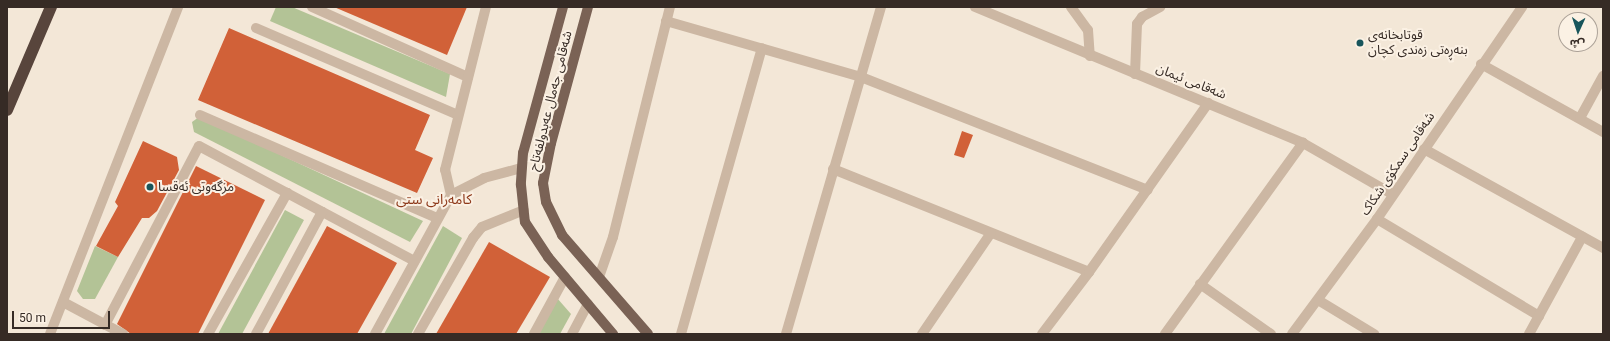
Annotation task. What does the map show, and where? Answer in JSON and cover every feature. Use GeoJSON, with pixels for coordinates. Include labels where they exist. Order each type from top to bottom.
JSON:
{"type":"FeatureCollection","features":[{"type":"Feature","properties":{"kind":"highway"},"geometry":{"type":"LineString","coordinates":[[7,110],[51,7]]}},
{"type":"Feature","properties":{"kind":"main road","name":"شەقامی جەمال عەبدولفەتاح"},"geometry":{"type":"LineString","coordinates":[[563,7],[523,153],[522,168],[524,210],[528,228],[565,277],[613,334]]}},
{"type":"Feature","properties":{"kind":"main road","name":"شەقامی جەمال عەبدولفەتاح"},"geometry":{"type":"LineString","coordinates":[[588,7],[551,143],[543,184],[546,202],[552,219],[562,235],[648,334]]}},
{"type":"Feature","properties":{"kind":"street"},"geometry":{"type":"LineString","coordinates":[[50,334],[178,7]]}},
{"type":"Feature","properties":{"kind":"street"},"geometry":{"type":"LineString","coordinates":[[312,7],[468,77]]}},
{"type":"Feature","properties":{"kind":"street"},"geometry":{"type":"LineString","coordinates":[[451,195],[445,170],[486,7]]}},
{"type":"Feature","properties":{"kind":"street"},"geometry":{"type":"LineString","coordinates":[[599,277],[613,237],[670,7]]}},
{"type":"Feature","properties":{"kind":"street"},"geometry":{"type":"LineString","coordinates":[[786,334],[881,7]]}},
{"type":"Feature","properties":{"kind":"street","name":"شەقامی ئیمان"},"geometry":{"type":"LineString","coordinates":[[975,7],[1090,56],[1303,143],[1392,194]]}},
{"type":"Feature","properties":{"kind":"street"},"geometry":{"type":"LineString","coordinates":[[1070,7],[1088,30],[1090,56]]}},
{"type":"Feature","properties":{"kind":"street"},"geometry":{"type":"LineString","coordinates":[[1135,74],[1137,24],[1142,17],[1160,7]]}},
{"type":"Feature","properties":{"kind":"street","name":"شەقامی سمکۆی شکاک"},"geometry":{"type":"LineString","coordinates":[[1292,334],[1377,219],[1392,194],[1522,7]]}},
{"type":"Feature","properties":{"kind":"street"},"geometry":{"type":"LineString","coordinates":[[666,21],[861,77],[1148,190]]}},
{"type":"Feature","properties":{"kind":"street"},"geometry":{"type":"LineString","coordinates":[[256,28],[458,115]]}},
{"type":"Feature","properties":{"kind":"street"},"geometry":{"type":"LineString","coordinates":[[681,334],[762,48]]}},
{"type":"Feature","properties":{"kind":"street"},"geometry":{"type":"LineString","coordinates":[[1481,64],[1603,132]]}},
{"type":"Feature","properties":{"kind":"street"},"geometry":{"type":"LineString","coordinates":[[1580,118],[1603,76]]}},
{"type":"Feature","properties":{"kind":"street"},"geometry":{"type":"LineString","coordinates":[[1042,334],[1148,190],[1208,103]]}},
{"type":"Feature","properties":{"kind":"street"},"geometry":{"type":"LineString","coordinates":[[200,115],[437,218]]}},
{"type":"Feature","properties":{"kind":"street"},"geometry":{"type":"LineString","coordinates":[[1165,334],[1303,143]]}},
{"type":"Feature","properties":{"kind":"street"},"geometry":{"type":"LineString","coordinates":[[106,325],[199,146],[414,261]]}},
{"type":"Feature","properties":{"kind":"street"},"geometry":{"type":"LineString","coordinates":[[1424,149],[1603,248]]}},
{"type":"Feature","properties":{"kind":"street"},"geometry":{"type":"LineString","coordinates":[[375,334],[437,218],[451,195],[484,178],[522,168]]}},
{"type":"Feature","properties":{"kind":"street"},"geometry":{"type":"LineString","coordinates":[[833,169],[1089,272]]}},
{"type":"Feature","properties":{"kind":"street"},"geometry":{"type":"LineString","coordinates":[[208,334],[287,193]]}},
{"type":"Feature","properties":{"kind":"street"},"geometry":{"type":"LineString","coordinates":[[418,334],[473,238],[487,224],[524,210]]}},
{"type":"Feature","properties":{"kind":"street"},"geometry":{"type":"LineString","coordinates":[[256,334],[322,212]]}},
{"type":"Feature","properties":{"kind":"street"},"geometry":{"type":"LineString","coordinates":[[1377,219],[1539,316]]}},
{"type":"Feature","properties":{"kind":"street"},"geometry":{"type":"LineString","coordinates":[[922,334],[991,233]]}},
{"type":"Feature","properties":{"kind":"street"},"geometry":{"type":"LineString","coordinates":[[1529,334],[1582,237]]}},
{"type":"Feature","properties":{"kind":"street"},"geometry":{"type":"LineString","coordinates":[[534,334],[565,277]]}},
{"type":"Feature","properties":{"kind":"street"},"geometry":{"type":"LineString","coordinates":[[1200,284],[1271,334]]}},
{"type":"Feature","properties":{"kind":"street"},"geometry":{"type":"LineString","coordinates":[[1318,300],[1374,334]]}},
{"type":"Feature","properties":{"kind":"street"},"geometry":{"type":"LineString","coordinates":[[63,302],[123,334]]}},
{"type":"Feature","properties":{"kind":"street"},"geometry":{"type":"LineString","coordinates":[[572,334],[588,304]]}},
{"type":"Feature","properties":{"kind":"green space"},"geometry":{"type":"Polygon","coordinates":[[[276,7],[292,7],[450,74],[446,97],[270,21],[276,7]]]}},
{"type":"Feature","properties":{"kind":"green space"},"geometry":{"type":"Polygon","coordinates":[[[199,117],[423,221],[410,242],[194,132],[192,122],[199,117]]]}},
{"type":"Feature","properties":{"kind":"green space"},"geometry":{"type":"Polygon","coordinates":[[[285,210],[304,220],[242,334],[218,334],[285,210]]]}},
{"type":"Feature","properties":{"kind":"green space"},"geometry":{"type":"Polygon","coordinates":[[[443,226],[462,238],[411,334],[384,334],[443,226]]]}},
{"type":"Feature","properties":{"kind":"green space"},"geometry":{"type":"Polygon","coordinates":[[[95,246],[118,257],[95,299],[83,299],[77,291],[95,246]]]}},
{"type":"Feature","properties":{"kind":"green space"},"geometry":{"type":"Polygon","coordinates":[[[557,298],[571,314],[560,334],[538,334],[557,298]]]}},
{"type":"Feature","properties":{"kind":"building"},"geometry":{"type":"Polygon","coordinates":[[[334,7],[467,7],[447,55],[334,7]]]}},
{"type":"Feature","properties":{"kind":"building"},"geometry":{"type":"Polygon","coordinates":[[[229,28],[430,115],[415,150],[433,158],[417,193],[198,100],[229,28]]]}},
{"type":"Feature","properties":{"kind":"building"},"geometry":{"type":"Polygon","coordinates":[[[962,131],[973,135],[964,158],[954,155],[962,131]]]}},
{"type":"Feature","properties":{"kind":"building"},"geometry":{"type":"Polygon","coordinates":[[[143,141],[177,157],[179,170],[157,211],[149,218],[142,218],[118,257],[96,246],[118,206],[115,202],[143,141]]]}},
{"type":"Feature","properties":{"kind":"building"},"geometry":{"type":"Polygon","coordinates":[[[196,166],[265,200],[198,334],[131,334],[117,324],[196,166]]]}},
{"type":"Feature","properties":{"kind":"building"},"geometry":{"type":"Polygon","coordinates":[[[327,226],[397,263],[357,334],[268,334],[327,226]]]}},
{"type":"Feature","properties":{"kind":"building"},"geometry":{"type":"Polygon","coordinates":[[[489,242],[550,277],[516,334],[436,334],[489,242]]]}},
{"type":"Feature","properties":{"kind":"place","name":"قوتابخانەی بنەڕەتی زەندی کچان"},"geometry":{"type":"Point","coordinates":[1360,43]}},
{"type":"Feature","properties":{"kind":"place","name":"مزگەوتی ئەقسا"},"geometry":{"type":"Point","coordinates":[150,187]}},
{"type":"Feature","properties":{"kind":"district","name":"كامه‌رانی ستی"},"geometry":{"type":"Point","coordinates":[434,199]}}]}
